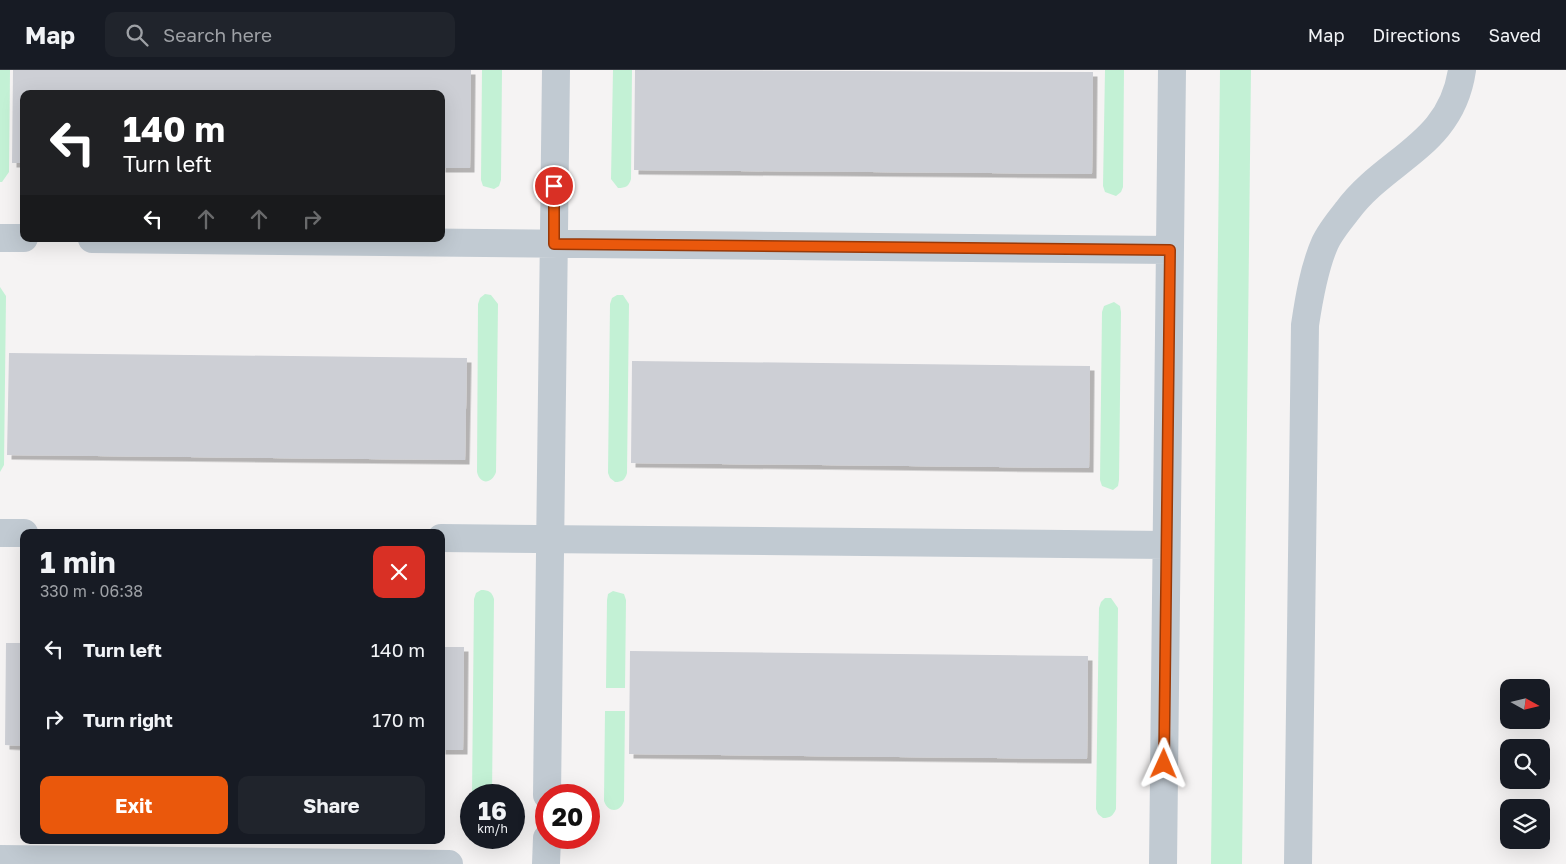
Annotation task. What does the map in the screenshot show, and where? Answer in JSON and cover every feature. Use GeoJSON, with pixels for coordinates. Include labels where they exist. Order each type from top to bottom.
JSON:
{"type":"FeatureCollection","features":[{"type":"Feature","properties":{"kind":"lane"},"geometry":{"type":"LineString","coordinates":[[547,784],[556,70]]}},
{"type":"Feature","properties":{"kind":"lane"},"geometry":{"type":"LineString","coordinates":[[1163,864],[1172,70]]}},
{"type":"Feature","properties":{"kind":"lane"},"geometry":{"type":"LineString","coordinates":[[1298,864],[1305,325],[1310,294],[1325,243],[1348,210],[1373,183],[1410,155],[1447,116],[1460,87],[1462,70]]}},
{"type":"Feature","properties":{"kind":"lane"},"geometry":{"type":"LineString","coordinates":[[0,238],[20,238]]}},
{"type":"Feature","properties":{"kind":"lane"},"geometry":{"type":"LineString","coordinates":[[369,242],[1170,250]]}},
{"type":"Feature","properties":{"kind":"lane"},"geometry":{"type":"LineString","coordinates":[[0,533],[20,533]]}},
{"type":"Feature","properties":{"kind":"lane"},"geometry":{"type":"LineString","coordinates":[[445,538],[1166,545]]}},
{"type":"Feature","properties":{"kind":"lane"},"geometry":{"type":"LineString","coordinates":[[546,864],[547,849]]}},
{"type":"Feature","properties":{"kind":"lane"},"geometry":{"type":"LineString","coordinates":[[0,859],[449,864]]}},
{"type":"Feature","properties":{"kind":"green space"},"geometry":{"type":"Polygon","coordinates":[[[0,70],[10,70],[9,172],[2,182],[0,182],[0,70]]]}},
{"type":"Feature","properties":{"kind":"green space"},"geometry":{"type":"Polygon","coordinates":[[[482,70],[502,70],[501,180],[499,186],[494,189],[483,186],[481,180],[482,70]]]}},
{"type":"Feature","properties":{"kind":"green space"},"geometry":{"type":"Polygon","coordinates":[[[613,70],[632,70],[631,179],[627,186],[621,188],[618,188],[611,179],[613,70]]]}},
{"type":"Feature","properties":{"kind":"green space"},"geometry":{"type":"Polygon","coordinates":[[[1105,70],[1124,70],[1123,187],[1116,196],[1105,192],[1103,186],[1105,70]]]}},
{"type":"Feature","properties":{"kind":"green space"},"geometry":{"type":"Polygon","coordinates":[[[1220,70],[1251,70],[1242,864],[1211,864],[1220,70]]]}},
{"type":"Feature","properties":{"kind":"green space"},"geometry":{"type":"Polygon","coordinates":[[[0,287],[6,296],[4,465],[0,472],[0,287]]]}},
{"type":"Feature","properties":{"kind":"green space"},"geometry":{"type":"Polygon","coordinates":[[[485,294],[491,295],[498,304],[496,472],[489,481],[483,481],[477,472],[478,304],[480,298],[485,294]]]}},
{"type":"Feature","properties":{"kind":"green space"},"geometry":{"type":"Polygon","coordinates":[[[617,295],[623,295],[629,304],[627,473],[620,482],[615,482],[608,473],[610,304],[612,298],[617,295]]]}},
{"type":"Feature","properties":{"kind":"green space"},"geometry":{"type":"Polygon","coordinates":[[[1114,302],[1120,306],[1121,312],[1119,480],[1118,486],[1113,490],[1102,486],[1100,480],[1102,312],[1104,306],[1114,302]]]}},
{"type":"Feature","properties":{"kind":"green space"},"geometry":{"type":"Polygon","coordinates":[[[486,590],[490,592],[494,599],[492,784],[472,784],[474,599],[476,593],[486,590]]]}},
{"type":"Feature","properties":{"kind":"green space"},"geometry":{"type":"Polygon","coordinates":[[[613,591],[624,594],[626,600],[625,688],[606,688],[607,600],[608,594],[613,591]]]}},
{"type":"Feature","properties":{"kind":"green space"},"geometry":{"type":"Polygon","coordinates":[[[1105,598],[1111,598],[1118,608],[1116,809],[1108,818],[1103,818],[1096,809],[1099,608],[1105,598]]]}},
{"type":"Feature","properties":{"kind":"green space"},"geometry":{"type":"Polygon","coordinates":[[[605,711],[625,711],[624,801],[620,808],[614,810],[608,808],[604,801],[605,711]]]}},
{"type":"Feature","properties":{"kind":"building"},"geometry":{"type":"Polygon","coordinates":[[[13,70],[471,70],[470,168],[445,168],[445,90],[20,90],[20,163],[12,163],[13,70]]]}},
{"type":"Feature","properties":{"kind":"building"},"geometry":{"type":"Polygon","coordinates":[[[635,70],[1093,72],[1092,174],[634,170],[635,70]]]}},
{"type":"Feature","properties":{"kind":"building"},"geometry":{"type":"Polygon","coordinates":[[[9,353],[467,358],[465,460],[7,455],[9,353]]]}},
{"type":"Feature","properties":{"kind":"building"},"geometry":{"type":"Polygon","coordinates":[[[632,361],[1090,366],[1089,468],[631,463],[632,361]]]}},
{"type":"Feature","properties":{"kind":"building"},"geometry":{"type":"Polygon","coordinates":[[[6,643],[20,643],[20,746],[5,745],[6,643]]]}},
{"type":"Feature","properties":{"kind":"building"},"geometry":{"type":"Polygon","coordinates":[[[445,647],[464,647],[463,750],[445,750],[445,647]]]}},
{"type":"Feature","properties":{"kind":"building"},"geometry":{"type":"Polygon","coordinates":[[[630,651],[1088,656],[1087,759],[629,754],[630,651]]]}},
{"type":"Feature","properties":{"kind":"route"},"geometry":{"type":"LineString","coordinates":[[554,186],[554,244],[1170,250],[1164,764]]}}]}
